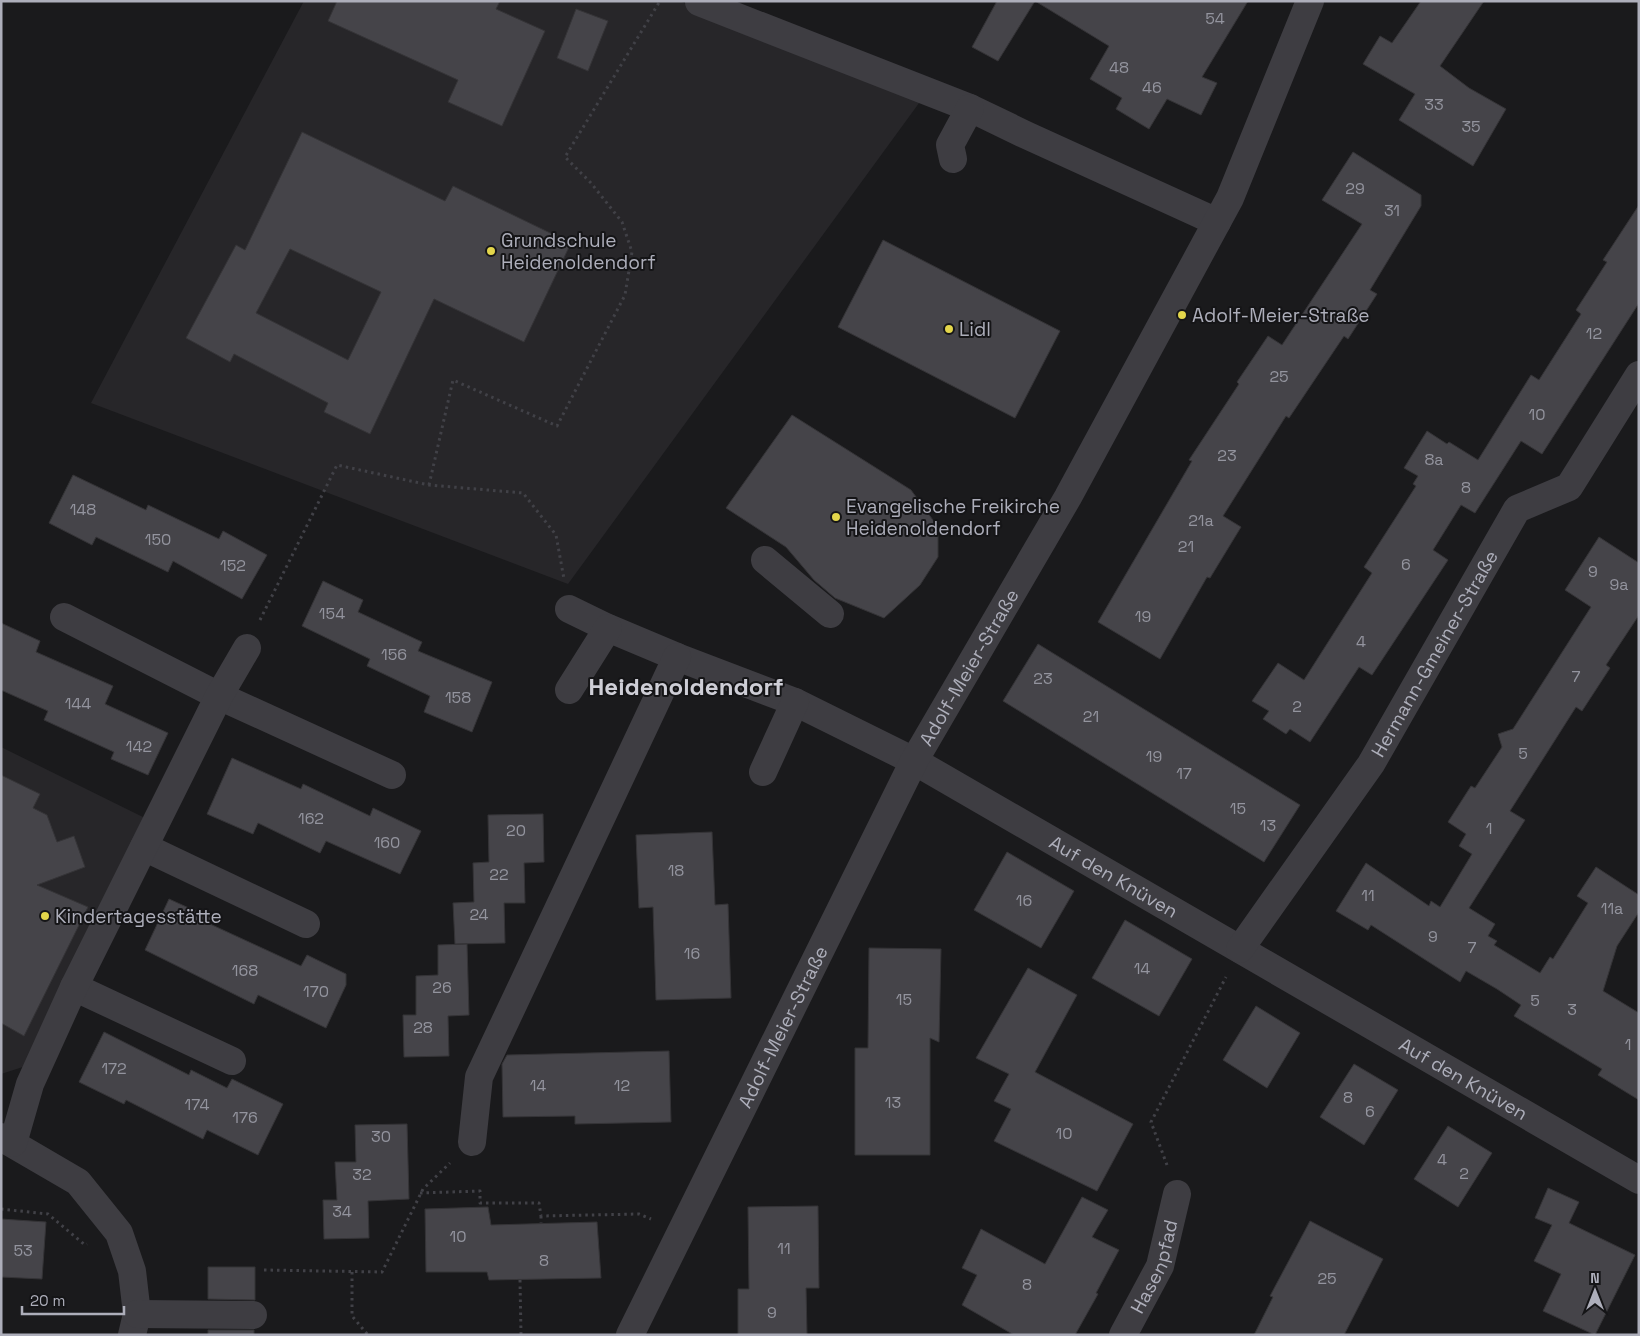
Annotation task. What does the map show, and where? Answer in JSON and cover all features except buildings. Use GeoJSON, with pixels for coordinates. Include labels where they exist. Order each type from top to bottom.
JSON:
{"type":"FeatureCollection","features":[{"type":"Feature","properties":{"kind":"street","name":"Adolf-Meier-Straße"},"geometry":{"type":"LineString","coordinates":[[630,1335],[914,760],[1068,497],[1230,198],[1310,1]]}},
{"type":"Feature","properties":{"kind":"street"},"geometry":{"type":"LineString","coordinates":[[699,2],[970,108],[1217,222]]}},
{"type":"Feature","properties":{"kind":"street"},"geometry":{"type":"LineString","coordinates":[[953,159],[950,145],[970,108]]}},
{"type":"Feature","properties":{"kind":"street","name":"Hermann-Gmeiner-Straße"},"geometry":{"type":"LineString","coordinates":[[1240,949],[1371,764],[1517,509],[1568,487],[1639,375]]}},
{"type":"Feature","properties":{"kind":"street"},"geometry":{"type":"LineString","coordinates":[[765,560],[830,614]]}},
{"type":"Feature","properties":{"kind":"street","name":"Auf den Knüven"},"geometry":{"type":"LineString","coordinates":[[569,609],[608,628],[677,657],[795,702],[914,760],[1639,1180]]}},
{"type":"Feature","properties":{"kind":"street"},"geometry":{"type":"LineString","coordinates":[[64,617],[219,696],[392,775]]}},
{"type":"Feature","properties":{"kind":"street"},"geometry":{"type":"LineString","coordinates":[[569,690],[608,628]]}},
{"type":"Feature","properties":{"kind":"street"},"geometry":{"type":"LineString","coordinates":[[247,648],[219,696],[74,986],[7,1140],[78,1182],[119,1233],[132,1271],[135,1324],[253,1315]]}},
{"type":"Feature","properties":{"kind":"street"},"geometry":{"type":"LineString","coordinates":[[472,1142],[479,1077],[677,657]]}},
{"type":"Feature","properties":{"kind":"street"},"geometry":{"type":"LineString","coordinates":[[763,772],[795,702]]}},
{"type":"Feature","properties":{"kind":"street"},"geometry":{"type":"LineString","coordinates":[[144,847],[306,924]]}},
{"type":"Feature","properties":{"kind":"street"},"geometry":{"type":"LineString","coordinates":[[74,986],[232,1061]]}},
{"type":"Feature","properties":{"kind":"street","name":"Hasenpfad"},"geometry":{"type":"LineString","coordinates":[[1123,1335],[1160,1266],[1177,1194]]}},
{"type":"Feature","properties":{"kind":"path"},"geometry":{"type":"LineString","coordinates":[[429,485],[453,380],[557,426],[625,295],[632,252],[622,222],[591,183],[565,157],[660,1]]}},
{"type":"Feature","properties":{"kind":"path"},"geometry":{"type":"LineString","coordinates":[[247,648],[337,466],[429,485],[523,493],[556,534],[569,609]]}},
{"type":"Feature","properties":{"kind":"path"},"geometry":{"type":"LineString","coordinates":[[1177,1194],[1151,1122],[1240,949]]}},
{"type":"Feature","properties":{"kind":"path"},"geometry":{"type":"LineString","coordinates":[[264,1270],[382,1272],[420,1193],[472,1142]]}},
{"type":"Feature","properties":{"kind":"path"},"geometry":{"type":"LineString","coordinates":[[420,1193],[480,1191],[480,1205],[539,1203],[541,1223]]}},
{"type":"Feature","properties":{"kind":"path"},"geometry":{"type":"LineString","coordinates":[[1,1210],[48,1214],[85,1245],[119,1233]]}},
{"type":"Feature","properties":{"kind":"path"},"geometry":{"type":"LineString","coordinates":[[541,1216],[639,1214],[680,1233]]}},
{"type":"Feature","properties":{"kind":"path"},"geometry":{"type":"LineString","coordinates":[[352,1272],[352,1316],[368,1335]]}},
{"type":"Feature","properties":{"kind":"path"},"geometry":{"type":"LineString","coordinates":[[520,1280],[521,1335]]}},
{"type":"Feature","properties":{"kind":"shaded area","name":"Grundschule Heidenoldendorf"},"geometry":{"type":"Polygon","coordinates":[[[304,1],[679,1],[922,99],[568,584],[91,403],[304,1]]]}},
{"type":"Feature","properties":{"kind":"shaded area"},"geometry":{"type":"Polygon","coordinates":[[[1,747],[149,820],[26,1066],[1,1074],[1,747]]]}},
{"type":"Feature","properties":{"kind":"place","name":"Grundschule Heidenoldendorf"},"geometry":{"type":"Point","coordinates":[491,251]}},
{"type":"Feature","properties":{"kind":"place","name":"Adolf-Meier-Straße"},"geometry":{"type":"Point","coordinates":[1182,315]}},
{"type":"Feature","properties":{"kind":"place","name":"Lidl"},"geometry":{"type":"Point","coordinates":[949,329]}},
{"type":"Feature","properties":{"kind":"place","name":"Evangelische Freikirche Heidenoldendorf"},"geometry":{"type":"Point","coordinates":[836,517]}},
{"type":"Feature","properties":{"kind":"place","name":"Kindertagesstätte"},"geometry":{"type":"Point","coordinates":[45,916]}},
{"type":"Feature","properties":{"kind":"district","name":"Heidenoldendorf"},"geometry":{"type":"Point","coordinates":[686,687]}}]}
